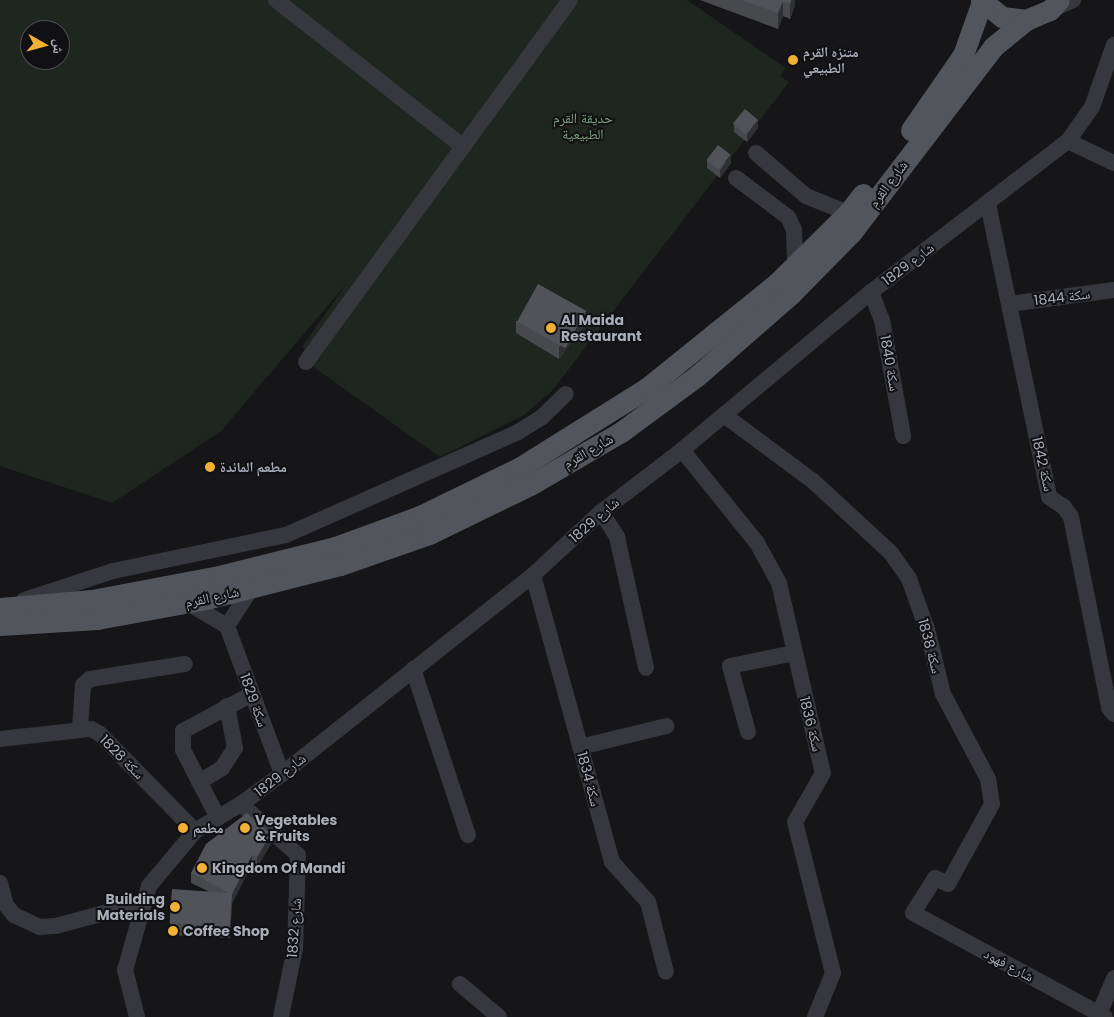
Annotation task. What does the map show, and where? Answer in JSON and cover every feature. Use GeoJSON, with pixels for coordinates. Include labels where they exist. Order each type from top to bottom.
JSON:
{"type":"FeatureCollection","features":[{"type":"Feature","properties":{"kind":"main road"},"geometry":{"type":"LineString","coordinates":[[982,1],[1002,17],[1026,20],[1055,5]]}},
{"type":"Feature","properties":{"kind":"main road","name":"شارع القرم"},"geometry":{"type":"LineString","coordinates":[[0,608],[92,600],[219,576],[335,546],[420,516],[520,468],[647,388],[794,266],[848,213],[963,55],[982,1]]}},
{"type":"Feature","properties":{"kind":"main road","name":"شارع القرم"},"geometry":{"type":"LineString","coordinates":[[0,625],[97,620],[251,589],[340,565],[429,534],[532,484],[621,432],[662,404],[792,294],[851,233],[993,48],[1026,20]]}},
{"type":"Feature","properties":{"kind":"street"},"geometry":{"type":"LineString","coordinates":[[276,0],[462,146]]}},
{"type":"Feature","properties":{"kind":"street"},"geometry":{"type":"LineString","coordinates":[[306,362],[570,0]]}},
{"type":"Feature","properties":{"kind":"street"},"geometry":{"type":"LineString","coordinates":[[1055,5],[1073,0]]}},
{"type":"Feature","properties":{"kind":"street","name":"1829 شارع"},"geometry":{"type":"LineString","coordinates":[[137,1017],[125,970],[149,886],[195,831],[241,804],[282,774],[533,575],[601,512],[682,450],[871,292],[1068,141],[1092,107],[1114,45]]}},
{"type":"Feature","properties":{"kind":"street"},"geometry":{"type":"LineString","coordinates":[[1068,141],[1114,163]]}},
{"type":"Feature","properties":{"kind":"street"},"geometry":{"type":"LineString","coordinates":[[756,153],[806,196],[848,213]]}},
{"type":"Feature","properties":{"kind":"street"},"geometry":{"type":"LineString","coordinates":[[736,178],[788,216],[794,230],[794,266]]}},
{"type":"Feature","properties":{"kind":"street","name":"سكة 1842"},"geometry":{"type":"LineString","coordinates":[[988,204],[1048,497],[1064,507],[1070,517],[1109,708],[1114,714]]}},
{"type":"Feature","properties":{"kind":"street","name":"سكة 1844"},"geometry":{"type":"LineString","coordinates":[[1010,304],[1114,290]]}},
{"type":"Feature","properties":{"kind":"street","name":"سكة 1840"},"geometry":{"type":"LineString","coordinates":[[871,292],[882,320],[903,436]]}},
{"type":"Feature","properties":{"kind":"street"},"geometry":{"type":"LineString","coordinates":[[0,608],[113,571],[286,535],[518,432],[542,417],[566,394]]}},
{"type":"Feature","properties":{"kind":"street","name":"1838 سكة"},"geometry":{"type":"LineString","coordinates":[[724,414],[813,481],[891,553],[909,579],[926,630],[942,694],[988,778],[992,804],[948,884],[935,878],[913,914]]}},
{"type":"Feature","properties":{"kind":"street","name":"سكة 1836"},"geometry":{"type":"LineString","coordinates":[[682,450],[770,562],[779,583],[823,773],[795,822],[833,973],[815,1017]]}},
{"type":"Feature","properties":{"kind":"street"},"geometry":{"type":"LineString","coordinates":[[601,512],[617,537],[646,668]]}},
{"type":"Feature","properties":{"kind":"street","name":"سكة 1834"},"geometry":{"type":"LineString","coordinates":[[533,575],[612,862],[648,902],[666,972]]}},
{"type":"Feature","properties":{"kind":"street"},"geometry":{"type":"LineString","coordinates":[[188,603],[227,626],[251,589]]}},
{"type":"Feature","properties":{"kind":"street","name":"سكة 1829"},"geometry":{"type":"LineString","coordinates":[[227,626],[282,774]]}},
{"type":"Feature","properties":{"kind":"street"},"geometry":{"type":"LineString","coordinates":[[748,732],[730,666],[794,653]]}},
{"type":"Feature","properties":{"kind":"street"},"geometry":{"type":"LineString","coordinates":[[80,729],[83,685],[90,679],[185,664]]}},
{"type":"Feature","properties":{"kind":"street"},"geometry":{"type":"LineString","coordinates":[[414,669],[468,834]]}},
{"type":"Feature","properties":{"kind":"street"},"geometry":{"type":"LineString","coordinates":[[218,818],[183,750],[182,731],[252,694]]}},
{"type":"Feature","properties":{"kind":"street"},"geometry":{"type":"LineString","coordinates":[[199,782],[222,768],[233,753],[236,740],[227,706]]}},
{"type":"Feature","properties":{"kind":"street"},"geometry":{"type":"LineString","coordinates":[[580,747],[668,726]]}},
{"type":"Feature","properties":{"kind":"street","name":"سكة 1828"},"geometry":{"type":"LineString","coordinates":[[0,739],[91,729],[100,734],[195,831]]}},
{"type":"Feature","properties":{"kind":"street","name":"1832 شارع"},"geometry":{"type":"LineString","coordinates":[[241,804],[298,855],[294,948],[281,1017]]}},
{"type":"Feature","properties":{"kind":"street"},"geometry":{"type":"LineString","coordinates":[[0,883],[6,904],[14,915],[40,927],[56,926],[145,902]]}},
{"type":"Feature","properties":{"kind":"street","name":"شارع فهود"},"geometry":{"type":"LineString","coordinates":[[913,914],[1102,1015]]}},
{"type":"Feature","properties":{"kind":"street"},"geometry":{"type":"LineString","coordinates":[[1102,1015],[1114,978]]}},
{"type":"Feature","properties":{"kind":"street"},"geometry":{"type":"LineString","coordinates":[[460,984],[499,1017]]}},
{"type":"Feature","properties":{"kind":"green space","name":"حديقة القرم الطبيعية"},"geometry":{"type":"Polygon","coordinates":[[[0,0],[687,0],[786,68],[780,76],[789,82],[552,391],[524,415],[440,457],[305,361],[310,354],[302,347],[348,282],[221,431],[112,503],[0,466],[0,0]]]}},
{"type":"Feature","properties":{"kind":"building"},"geometry":{"type":"Polygon","coordinates":[[[742,0],[791,0],[790,4],[783,1],[778,13],[742,0]]]}},
{"type":"Feature","properties":{"kind":"building"},"geometry":{"type":"Polygon","coordinates":[[[745,109],[758,120],[746,134],[733,124],[745,109]]]}},
{"type":"Feature","properties":{"kind":"building"},"geometry":{"type":"Polygon","coordinates":[[[718,145],[731,155],[719,170],[706,160],[718,145]]]}},
{"type":"Feature","properties":{"kind":"building","name":"Al Maida Restaurant"},"geometry":{"type":"Polygon","coordinates":[[[538,284],[586,311],[565,348],[517,322],[538,284]]]}},
{"type":"Feature","properties":{"kind":"building"},"geometry":{"type":"Polygon","coordinates":[[[247,813],[271,834],[257,857],[252,855],[232,894],[191,873],[206,844],[247,813]]]}},
{"type":"Feature","properties":{"kind":"building"},"geometry":{"type":"Polygon","coordinates":[[[172,889],[232,893],[229,927],[170,923],[172,889]]]}},
{"type":"Feature","properties":{"kind":"place","name":"متنزه القرم الطبيعي"},"geometry":{"type":"Point","coordinates":[793,60]}},
{"type":"Feature","properties":{"kind":"place","name":"Al Maida Restaurant"},"geometry":{"type":"Point","coordinates":[551,328]}},
{"type":"Feature","properties":{"kind":"place","name":"مطعم المائدة"},"geometry":{"type":"Point","coordinates":[210,467]}},
{"type":"Feature","properties":{"kind":"place","name":"مطعم"},"geometry":{"type":"Point","coordinates":[183,828]}},
{"type":"Feature","properties":{"kind":"place","name":"Vegetables & Fruits"},"geometry":{"type":"Point","coordinates":[245,828]}},
{"type":"Feature","properties":{"kind":"place","name":"Kingdom Of Mandi"},"geometry":{"type":"Point","coordinates":[202,868]}},
{"type":"Feature","properties":{"kind":"place","name":"Building Materials"},"geometry":{"type":"Point","coordinates":[175,907]}},
{"type":"Feature","properties":{"kind":"place","name":"Coffee Shop"},"geometry":{"type":"Point","coordinates":[173,931]}}]}
